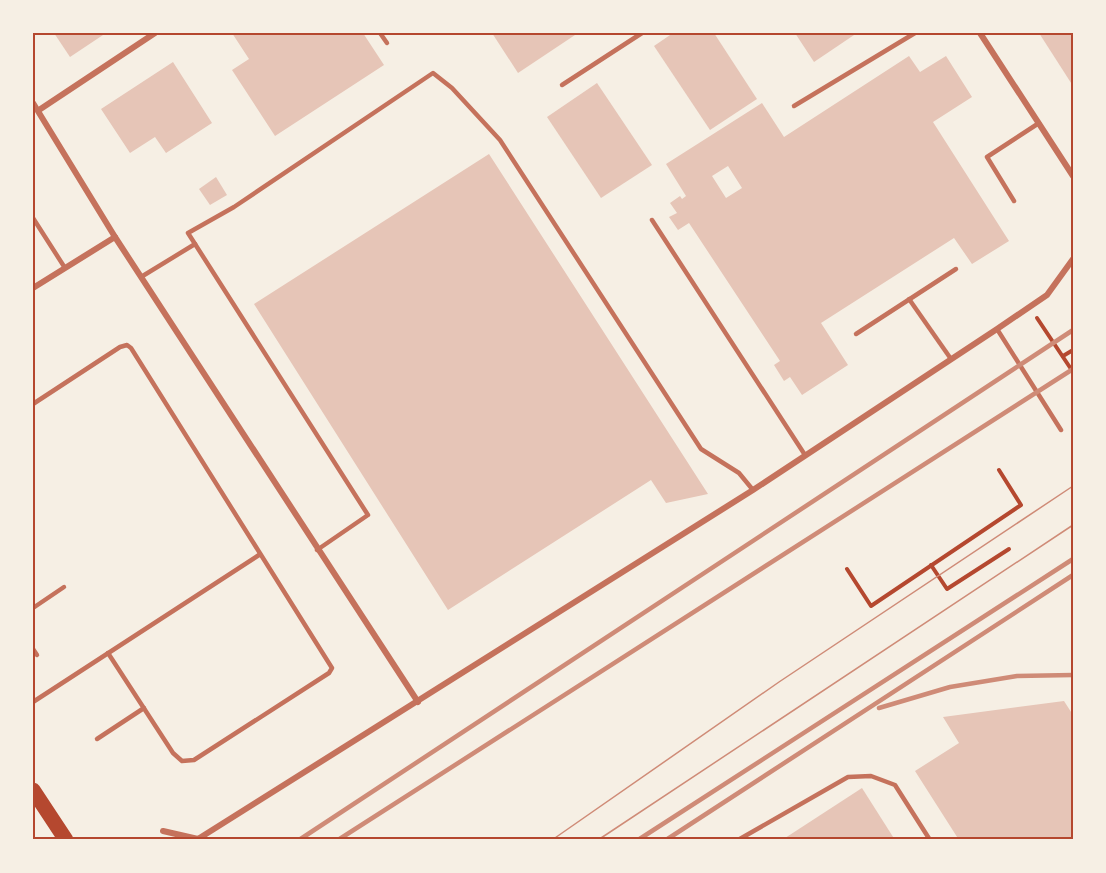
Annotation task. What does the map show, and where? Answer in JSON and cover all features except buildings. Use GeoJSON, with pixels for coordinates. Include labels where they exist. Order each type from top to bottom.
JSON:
{"type":"FeatureCollection","features":[{"type":"Feature","properties":{"kind":"main road"},"geometry":{"type":"LineString","coordinates":[[33,790],[66,840]]}},
{"type":"Feature","properties":{"kind":"street"},"geometry":{"type":"LineString","coordinates":[[39,110],[155,33]]}},
{"type":"Feature","properties":{"kind":"street"},"geometry":{"type":"LineString","coordinates":[[980,33],[1073,176]]}},
{"type":"Feature","properties":{"kind":"street"},"geometry":{"type":"LineString","coordinates":[[33,103],[141,278],[418,702]]}},
{"type":"Feature","properties":{"kind":"street"},"geometry":{"type":"LineString","coordinates":[[33,288],[115,237]]}},
{"type":"Feature","properties":{"kind":"street"},"geometry":{"type":"LineString","coordinates":[[163,831],[198,839],[418,702],[753,490],[997,330],[1047,295],[1073,259]]}},
{"type":"Feature","properties":{"kind":"lane"},"geometry":{"type":"LineString","coordinates":[[380,33],[387,43]]}},
{"type":"Feature","properties":{"kind":"lane"},"geometry":{"type":"LineString","coordinates":[[794,106],[915,33]]}},
{"type":"Feature","properties":{"kind":"lane"},"geometry":{"type":"LineString","coordinates":[[562,85],[640,34]]}},
{"type":"Feature","properties":{"kind":"lane"},"geometry":{"type":"LineString","coordinates":[[317,550],[368,515],[188,233],[234,207],[433,73],[452,88],[500,140],[701,449],[739,473],[753,490]]}},
{"type":"Feature","properties":{"kind":"lane"},"geometry":{"type":"LineString","coordinates":[[1014,201],[987,157],[1039,123]]}},
{"type":"Feature","properties":{"kind":"lane"},"geometry":{"type":"LineString","coordinates":[[33,218],[65,268]]}},
{"type":"Feature","properties":{"kind":"lane"},"geometry":{"type":"LineString","coordinates":[[652,220],[805,455]]}},
{"type":"Feature","properties":{"kind":"lane"},"geometry":{"type":"LineString","coordinates":[[141,278],[195,244]]}},
{"type":"Feature","properties":{"kind":"lane"},"geometry":{"type":"LineString","coordinates":[[856,334],[956,269]]}},
{"type":"Feature","properties":{"kind":"lane"},"geometry":{"type":"LineString","coordinates":[[909,299],[951,359]]}},
{"type":"Feature","properties":{"kind":"lane"},"geometry":{"type":"LineString","coordinates":[[997,330],[1061,430]]}},
{"type":"Feature","properties":{"kind":"lane"},"geometry":{"type":"LineString","coordinates":[[33,404],[120,347],[127,345],[131,348],[259,555],[330,661],[332,668],[329,673],[194,760],[182,761],[173,753],[108,653]]}},
{"type":"Feature","properties":{"kind":"lane"},"geometry":{"type":"LineString","coordinates":[[33,702],[259,555]]}},
{"type":"Feature","properties":{"kind":"lane"},"geometry":{"type":"LineString","coordinates":[[33,608],[64,587]]}},
{"type":"Feature","properties":{"kind":"lane"},"geometry":{"type":"LineString","coordinates":[[33,649],[37,656]]}},
{"type":"Feature","properties":{"kind":"lane"},"geometry":{"type":"LineString","coordinates":[[97,739],[144,708]]}},
{"type":"Feature","properties":{"kind":"lane"},"geometry":{"type":"LineString","coordinates":[[738,840],[848,777],[871,776],[895,785],[930,840]]}},
{"type":"Feature","properties":{"kind":"path"},"geometry":{"type":"LineString","coordinates":[[1030,307],[1073,372]]}},
{"type":"Feature","properties":{"kind":"path"},"geometry":{"type":"LineString","coordinates":[[1063,356],[1073,350]]}},
{"type":"Feature","properties":{"kind":"path"},"geometry":{"type":"LineString","coordinates":[[847,570],[871,606],[1021,505],[999,470]]}},
{"type":"Feature","properties":{"kind":"path"},"geometry":{"type":"LineString","coordinates":[[931,565],[947,589],[1009,549]]}},
{"type":"Feature","properties":{"kind":"tram line"},"geometry":{"type":"LineString","coordinates":[[552,840],[779,682],[1073,486]]}},
{"type":"Feature","properties":{"kind":"tram line"},"geometry":{"type":"LineString","coordinates":[[598,840],[1073,525]]}},
{"type":"Feature","properties":{"kind":"railway"},"geometry":{"type":"LineString","coordinates":[[299,840],[1073,330]]}},
{"type":"Feature","properties":{"kind":"railway"},"geometry":{"type":"LineString","coordinates":[[338,840],[1073,369]]}},
{"type":"Feature","properties":{"kind":"railway"},"geometry":{"type":"LineString","coordinates":[[638,840],[1073,559]]}},
{"type":"Feature","properties":{"kind":"railway"},"geometry":{"type":"LineString","coordinates":[[666,840],[1073,575]]}},
{"type":"Feature","properties":{"kind":"railway"},"geometry":{"type":"LineString","coordinates":[[879,708],[950,687],[1017,676],[1073,675]]}}]}
